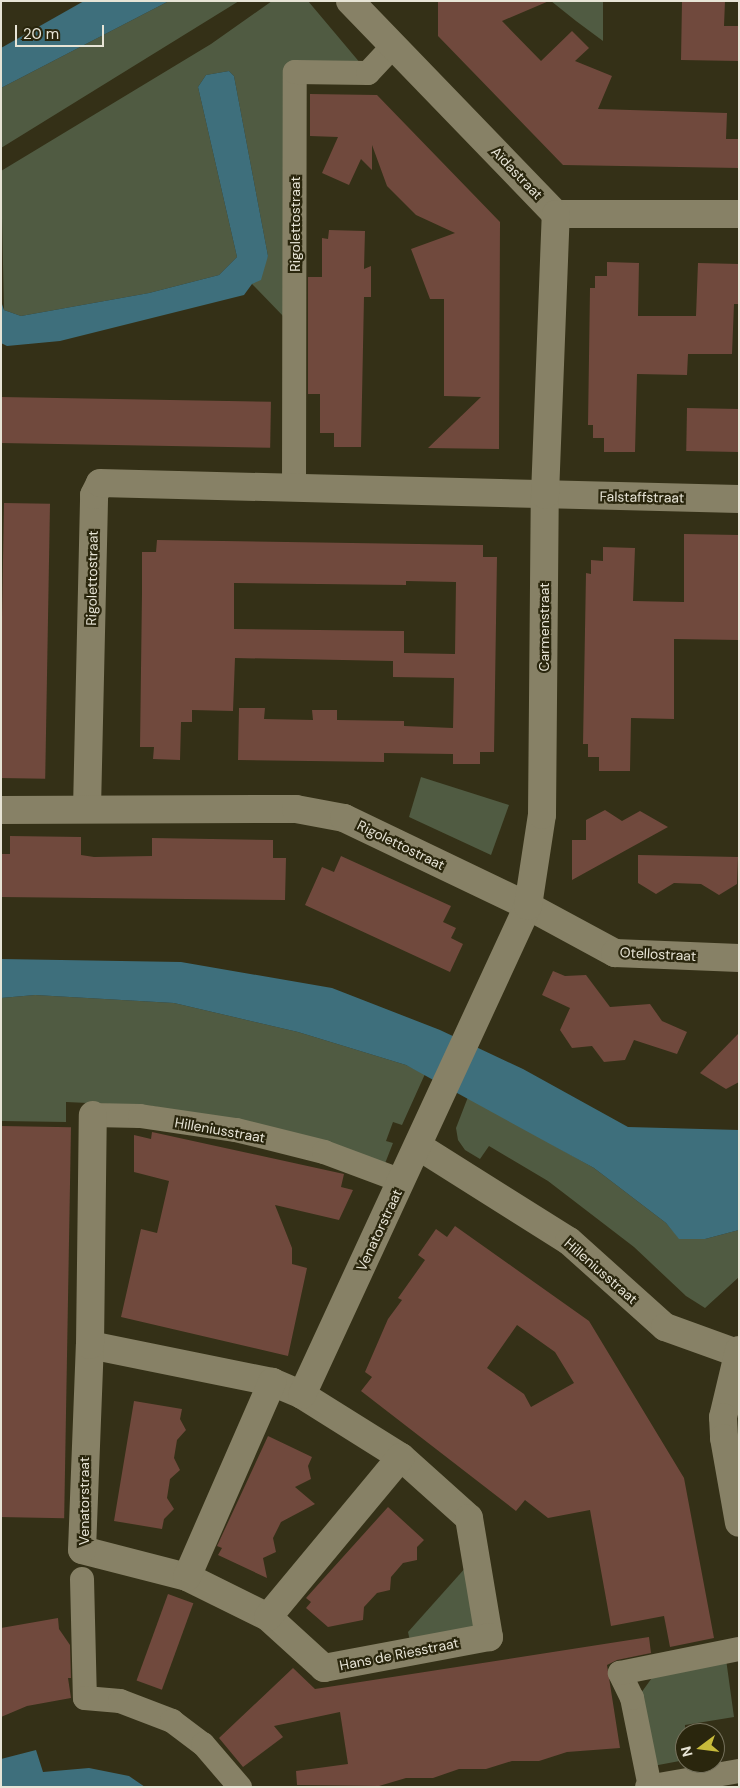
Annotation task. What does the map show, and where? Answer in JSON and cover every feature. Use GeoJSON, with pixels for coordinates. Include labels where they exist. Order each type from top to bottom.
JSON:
{"type":"FeatureCollection","features":[{"type":"Feature","properties":{"kind":"street","name":"Aïdastraat"},"geometry":{"type":"LineString","coordinates":[[350,1],[556,214]]}},
{"type":"Feature","properties":{"kind":"street","name":"Rigolettostraat"},"geometry":{"type":"LineString","coordinates":[[294,486],[295,72],[368,73],[394,45]]}},
{"type":"Feature","properties":{"kind":"street"},"geometry":{"type":"LineString","coordinates":[[556,214],[739,214]]}},
{"type":"Feature","properties":{"kind":"street","name":"Carmenstraat"},"geometry":{"type":"LineString","coordinates":[[418,1146],[528,906],[542,815],[545,495],[556,214]]}},
{"type":"Feature","properties":{"kind":"street","name":"Rigolettostraat"},"geometry":{"type":"LineString","coordinates":[[87,809],[94,495],[100,483],[294,486],[545,495]]}},
{"type":"Feature","properties":{"kind":"street","name":"Falstaffstraat"},"geometry":{"type":"LineString","coordinates":[[545,495],[739,499]]}},
{"type":"Feature","properties":{"kind":"street","name":"Rigolettostraat"},"geometry":{"type":"LineString","coordinates":[[1,810],[296,809],[344,818],[528,906]]}},
{"type":"Feature","properties":{"kind":"street","name":"Otellostraat"},"geometry":{"type":"LineString","coordinates":[[528,906],[615,953],[739,958]]}},
{"type":"Feature","properties":{"kind":"street","name":"Venatorstraat"},"geometry":{"type":"LineString","coordinates":[[92,1115],[90,1345],[82,1550],[187,1577],[268,1617]]}},
{"type":"Feature","properties":{"kind":"street","name":"Hilleniusstraat"},"geometry":{"type":"LineString","coordinates":[[92,1115],[140,1116],[236,1130],[324,1152],[402,1181]]}},
{"type":"Feature","properties":{"kind":"street","name":"Venatorstraat"},"geometry":{"type":"LineString","coordinates":[[302,1395],[418,1146]]}},
{"type":"Feature","properties":{"kind":"street","name":"Hilleniusstraat"},"geometry":{"type":"LineString","coordinates":[[418,1146],[569,1241],[664,1327],[738,1352]]}},
{"type":"Feature","properties":{"kind":"street"},"geometry":{"type":"LineString","coordinates":[[90,1345],[272,1382],[302,1395],[401,1457],[268,1617]]}},
{"type":"Feature","properties":{"kind":"street"},"geometry":{"type":"LineString","coordinates":[[738,1352],[723,1417],[739,1523]]}},
{"type":"Feature","properties":{"kind":"street"},"geometry":{"type":"LineString","coordinates":[[187,1577],[272,1382]]}},
{"type":"Feature","properties":{"kind":"street","name":"Hans de Riesstraat"},"geometry":{"type":"LineString","coordinates":[[268,1617],[324,1668],[489,1637],[469,1518],[401,1457]]}},
{"type":"Feature","properties":{"kind":"street"},"geometry":{"type":"LineString","coordinates":[[82,1579],[85,1698],[120,1701],[172,1721],[203,1744],[240,1787]]}},
{"type":"Feature","properties":{"kind":"street"},"geometry":{"type":"LineString","coordinates":[[739,1649],[620,1673],[632,1698],[649,1787],[739,1771]]}},
{"type":"Feature","properties":{"kind":"green space"},"geometry":{"type":"Polygon","coordinates":[[[169,1],[239,1],[1,148],[1,88],[169,1]]]}},
{"type":"Feature","properties":{"kind":"green space"},"geometry":{"type":"Polygon","coordinates":[[[272,1],[308,1],[361,64],[290,66],[285,318],[252,284],[268,256],[234,76],[229,71],[206,75],[198,87],[237,257],[219,275],[149,293],[21,316],[4,310],[1,171],[211,44],[272,1]]]}},
{"type":"Feature","properties":{"kind":"green space"},"geometry":{"type":"Polygon","coordinates":[[[551,1],[603,1],[603,41],[576,21],[551,1]]]}},
{"type":"Feature","properties":{"kind":"green space"},"geometry":{"type":"Polygon","coordinates":[[[421,777],[509,805],[491,855],[409,817],[421,777]]]}},
{"type":"Feature","properties":{"kind":"green space"},"geometry":{"type":"Polygon","coordinates":[[[35,995],[174,1003],[298,1032],[406,1065],[425,1074],[402,1125],[393,1122],[386,1141],[393,1143],[384,1166],[153,1106],[66,1102],[66,1122],[1,1121],[1,998],[35,995]]]}},
{"type":"Feature","properties":{"kind":"green space"},"geometry":{"type":"Polygon","coordinates":[[[468,1097],[594,1168],[666,1223],[680,1239],[705,1239],[739,1230],[739,1277],[705,1308],[686,1296],[634,1247],[548,1181],[489,1146],[480,1159],[465,1150],[458,1140],[456,1128],[468,1097]]]}},
{"type":"Feature","properties":{"kind":"green space"},"geometry":{"type":"Polygon","coordinates":[[[467,1566],[477,1627],[410,1641],[408,1632],[467,1566]]]}},
{"type":"Feature","properties":{"kind":"green space"},"geometry":{"type":"Polygon","coordinates":[[[726,1659],[734,1717],[697,1723],[675,1723],[675,1762],[653,1766],[641,1693],[654,1675],[726,1659]]]}},
{"type":"Feature","properties":{"kind":"water"},"geometry":{"type":"Polygon","coordinates":[[[84,1],[169,1],[1,88],[1,48],[84,1]]]}},
{"type":"Feature","properties":{"kind":"water"},"geometry":{"type":"Polygon","coordinates":[[[229,71],[234,76],[268,256],[261,280],[252,284],[244,295],[60,341],[7,346],[1,343],[1,301],[4,310],[21,316],[149,293],[219,275],[237,257],[198,87],[206,75],[229,71]]]}},
{"type":"Feature","properties":{"kind":"water"},"geometry":{"type":"Polygon","coordinates":[[[1,959],[181,962],[332,988],[440,1030],[523,1069],[628,1127],[739,1130],[739,1230],[705,1239],[679,1239],[666,1223],[594,1168],[406,1065],[298,1032],[174,1003],[35,995],[1,998],[1,959]]]}},
{"type":"Feature","properties":{"kind":"water"},"geometry":{"type":"Polygon","coordinates":[[[36,1750],[43,1772],[89,1768],[129,1776],[145,1787],[1,1787],[1,1759],[36,1750]]]}},
{"type":"Feature","properties":{"kind":"building"},"geometry":{"type":"Polygon","coordinates":[[[438,1],[549,1],[502,21],[541,61],[572,31],[589,48],[575,61],[612,76],[598,109],[727,113],[726,139],[739,139],[739,168],[563,165],[438,36],[438,1]]]}},
{"type":"Feature","properties":{"kind":"building"},"geometry":{"type":"Polygon","coordinates":[[[682,1],[725,1],[724,26],[739,26],[739,61],[681,60],[682,1]]]}},
{"type":"Feature","properties":{"kind":"building"},"geometry":{"type":"Polygon","coordinates":[[[310,94],[377,95],[500,222],[499,449],[428,448],[481,397],[444,396],[444,299],[430,299],[411,249],[455,233],[416,215],[387,186],[372,145],[372,170],[361,159],[349,185],[322,173],[338,137],[310,136],[310,94]]]}},
{"type":"Feature","properties":{"kind":"building"},"geometry":{"type":"Polygon","coordinates":[[[329,230],[365,231],[364,269],[371,266],[371,297],[364,297],[361,447],[334,447],[334,433],[320,433],[320,394],[308,394],[308,277],[322,277],[322,238],[328,239],[329,230]]]}},
{"type":"Feature","properties":{"kind":"building"},"geometry":{"type":"Polygon","coordinates":[[[607,262],[639,263],[638,316],[696,316],[698,263],[739,264],[739,304],[734,304],[732,354],[688,354],[687,375],[637,374],[635,452],[604,452],[604,438],[593,438],[593,425],[588,425],[590,288],[595,288],[595,276],[607,276],[607,262]]]}},
{"type":"Feature","properties":{"kind":"building"},"geometry":{"type":"Polygon","coordinates":[[[1,397],[271,402],[270,448],[1,443],[1,397]]]}},
{"type":"Feature","properties":{"kind":"building"},"geometry":{"type":"Polygon","coordinates":[[[687,408],[739,409],[738,452],[686,451],[687,408]]]}},
{"type":"Feature","properties":{"kind":"building"},"geometry":{"type":"Polygon","coordinates":[[[4,503],[50,504],[45,779],[1,778],[4,503]]]}},
{"type":"Feature","properties":{"kind":"building"},"geometry":{"type":"Polygon","coordinates":[[[684,534],[739,535],[739,640],[674,639],[674,719],[631,718],[630,771],[599,771],[599,757],[588,757],[588,744],[583,744],[586,573],[591,574],[591,560],[603,561],[603,547],[635,548],[633,601],[684,602],[684,534]]]}},
{"type":"Feature","properties":{"kind":"building"},"geometry":{"type":"Polygon","coordinates":[[[157,540],[483,545],[483,557],[497,557],[494,752],[480,752],[480,764],[453,764],[453,754],[384,753],[384,762],[238,760],[239,708],[265,708],[264,719],[313,720],[312,710],[337,710],[337,720],[404,721],[404,726],[453,728],[454,678],[393,677],[393,661],[235,658],[233,711],[192,710],[192,722],[181,722],[180,760],[153,759],[154,747],[140,747],[142,552],[156,552],[157,540]],[[406,581],[406,585],[234,583],[234,629],[404,631],[404,653],[455,654],[456,582],[406,581]]]}},
{"type":"Feature","properties":{"kind":"building"},"geometry":{"type":"Polygon","coordinates":[[[605,810],[622,821],[640,811],[668,827],[572,880],[572,840],[586,840],[586,820],[605,810]]]}},
{"type":"Feature","properties":{"kind":"building"},"geometry":{"type":"Polygon","coordinates":[[[10,836],[81,837],[81,855],[94,857],[152,856],[152,838],[273,840],[273,858],[286,858],[285,900],[1,897],[1,854],[10,854],[10,836]]]}},
{"type":"Feature","properties":{"kind":"building"},"geometry":{"type":"Polygon","coordinates":[[[638,855],[738,857],[737,884],[719,895],[701,884],[674,883],[656,894],[638,883],[638,855]]]}},
{"type":"Feature","properties":{"kind":"building"},"geometry":{"type":"Polygon","coordinates":[[[341,856],[451,906],[443,922],[456,928],[451,938],[463,944],[450,972],[305,905],[322,867],[334,872],[341,856]]]}},
{"type":"Feature","properties":{"kind":"building"},"geometry":{"type":"Polygon","coordinates":[[[553,971],[565,976],[586,975],[610,1007],[650,1004],[662,1021],[687,1032],[677,1054],[634,1040],[625,1060],[604,1062],[592,1046],[572,1048],[560,1030],[570,1008],[542,995],[553,971]]]}},
{"type":"Feature","properties":{"kind":"building"},"geometry":{"type":"Polygon","coordinates":[[[739,1033],[739,1082],[726,1089],[700,1073],[739,1033]]]}},
{"type":"Feature","properties":{"kind":"building"},"geometry":{"type":"Polygon","coordinates":[[[1,1126],[71,1127],[64,1518],[1,1517],[1,1126]]]}},
{"type":"Feature","properties":{"kind":"building"},"geometry":{"type":"Polygon","coordinates":[[[152,1132],[344,1174],[341,1187],[353,1190],[339,1220],[275,1205],[292,1248],[292,1264],[307,1268],[288,1356],[121,1317],[141,1229],[157,1233],[169,1181],[134,1172],[134,1135],[151,1139],[152,1132]]]}},
{"type":"Feature","properties":{"kind":"building"},"geometry":{"type":"Polygon","coordinates":[[[455,1226],[589,1321],[684,1478],[714,1638],[670,1647],[664,1616],[611,1626],[590,1510],[548,1518],[525,1500],[516,1511],[361,1391],[372,1377],[365,1372],[388,1319],[402,1300],[398,1298],[425,1260],[418,1255],[436,1229],[447,1237],[455,1226]],[[517,1325],[487,1368],[524,1394],[531,1407],[574,1383],[555,1352],[517,1325]]]}},
{"type":"Feature","properties":{"kind":"building"},"geometry":{"type":"Polygon","coordinates":[[[134,1401],[182,1409],[180,1419],[186,1430],[177,1440],[174,1458],[180,1470],[170,1479],[167,1498],[174,1509],[164,1519],[162,1529],[114,1521],[134,1401]]]}},
{"type":"Feature","properties":{"kind":"building"},"geometry":{"type":"Polygon","coordinates":[[[268,1436],[312,1457],[308,1466],[311,1479],[295,1487],[315,1504],[281,1522],[273,1538],[276,1552],[263,1558],[267,1578],[218,1555],[222,1548],[217,1546],[268,1436]]]}},
{"type":"Feature","properties":{"kind":"building"},"geometry":{"type":"Polygon","coordinates":[[[388,1507],[424,1540],[417,1547],[417,1560],[403,1563],[391,1577],[390,1590],[377,1593],[364,1607],[363,1620],[328,1627],[306,1608],[311,1602],[306,1598],[388,1507]]]}},
{"type":"Feature","properties":{"kind":"building"},"geometry":{"type":"Polygon","coordinates":[[[168,1594],[193,1603],[162,1690],[137,1680],[168,1594]]]}},
{"type":"Feature","properties":{"kind":"building"},"geometry":{"type":"Polygon","coordinates":[[[58,1618],[59,1629],[70,1645],[71,1678],[68,1678],[71,1698],[27,1706],[1,1717],[1,1628],[58,1618]]]}},
{"type":"Feature","properties":{"kind":"building"},"geometry":{"type":"Polygon","coordinates":[[[649,1637],[651,1653],[617,1660],[607,1665],[620,1748],[567,1752],[539,1761],[512,1761],[486,1769],[459,1769],[433,1778],[406,1778],[379,1786],[297,1785],[296,1771],[348,1764],[340,1712],[274,1726],[283,1737],[243,1767],[219,1738],[293,1668],[315,1689],[649,1637]]]}}]}
